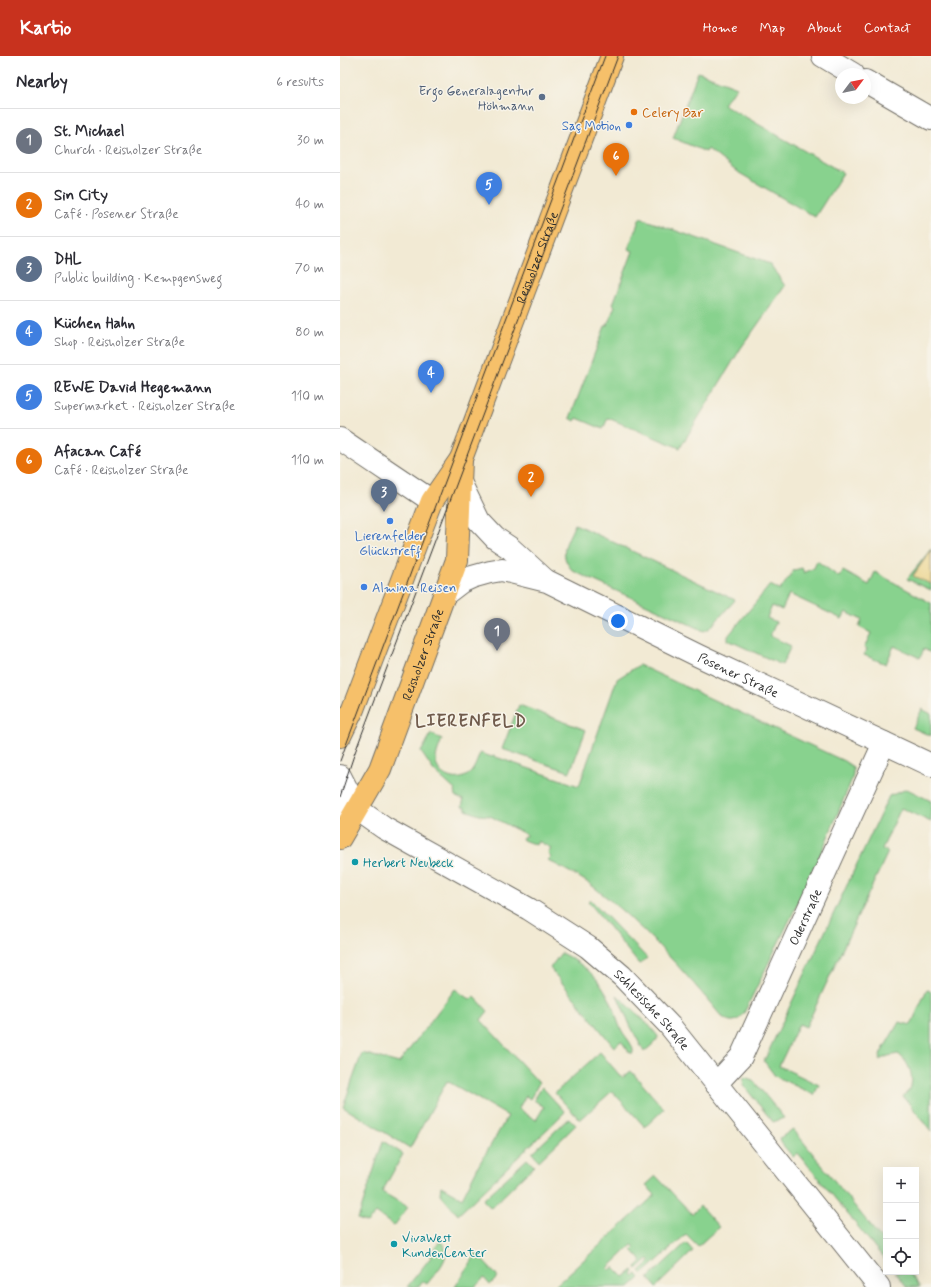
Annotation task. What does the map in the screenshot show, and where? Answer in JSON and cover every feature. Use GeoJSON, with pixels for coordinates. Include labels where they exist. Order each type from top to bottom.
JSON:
{"type":"FeatureCollection","features":[{"type":"Feature","properties":{"kind":"main road","name":"Reisholzer Straße"},"geometry":{"type":"LineString","coordinates":[[340,736],[356,702],[432,501],[461,459],[612,56]]}},
{"type":"Feature","properties":{"kind":"main road","name":"Reisholzer Straße"},"geometry":{"type":"LineString","coordinates":[[340,838],[348,808],[380,769],[457,560],[461,459]]}},
{"type":"Feature","properties":{"kind":"main road"},"geometry":{"type":"LineString","coordinates":[[432,501],[461,484]]}},
{"type":"Feature","properties":{"kind":"street"},"geometry":{"type":"LineString","coordinates":[[823,56],[843,68]]}},
{"type":"Feature","properties":{"kind":"street"},"geometry":{"type":"LineString","coordinates":[[871,84],[931,119]]}},
{"type":"Feature","properties":{"kind":"street"},"geometry":{"type":"LineString","coordinates":[[340,439],[432,501]]}},
{"type":"Feature","properties":{"kind":"street","name":"Posener Straße"},"geometry":{"type":"LineString","coordinates":[[461,484],[479,521],[495,538],[510,548],[547,581]]}},
{"type":"Feature","properties":{"kind":"street","name":"Posener Straße"},"geometry":{"type":"LineString","coordinates":[[444,595],[461,582],[472,577],[502,570],[547,581],[699,656],[931,765]]}},
{"type":"Feature","properties":{"kind":"street","name":"Oderstraße"},"geometry":{"type":"LineString","coordinates":[[716,1084],[741,1057],[884,743]]}},
{"type":"Feature","properties":{"kind":"street"},"geometry":{"type":"LineString","coordinates":[[340,776],[348,808]]}},
{"type":"Feature","properties":{"kind":"street","name":"Schlesische Straße"},"geometry":{"type":"LineString","coordinates":[[348,808],[529,909],[588,947],[622,976],[670,1026],[879,1287]]}},
{"type":"Feature","properties":{"kind":"green space"},"geometry":{"type":"Polygon","coordinates":[[[698,72],[737,87],[723,104],[843,173],[815,217],[736,171],[708,149],[706,152],[673,138],[698,72]]]}},
{"type":"Feature","properties":{"kind":"green space"},"geometry":{"type":"Polygon","coordinates":[[[640,218],[770,264],[785,286],[741,348],[680,448],[608,418],[603,429],[577,418],[575,421],[570,418],[605,326],[607,326],[615,306],[613,304],[633,251],[628,249],[640,218]]]}},
{"type":"Feature","properties":{"kind":"green space"},"geometry":{"type":"Polygon","coordinates":[[[575,524],[735,600],[710,628],[704,631],[573,571],[565,559],[564,553],[575,524]]]}},
{"type":"Feature","properties":{"kind":"green space"},"geometry":{"type":"Polygon","coordinates":[[[931,549],[913,575],[931,584],[931,590],[907,579],[931,549]]]}},
{"type":"Feature","properties":{"kind":"green space"},"geometry":{"type":"Polygon","coordinates":[[[817,561],[839,577],[843,571],[869,585],[875,572],[931,603],[931,653],[924,649],[920,658],[894,646],[886,664],[864,655],[867,649],[864,648],[871,633],[859,627],[862,620],[846,612],[842,619],[789,594],[782,610],[772,606],[767,618],[776,622],[770,636],[791,646],[782,665],[728,640],[728,636],[770,585],[780,590],[794,570],[802,568],[804,573],[814,568],[817,561]]]}},
{"type":"Feature","properties":{"kind":"green space"},"geometry":{"type":"Polygon","coordinates":[[[639,665],[844,761],[853,767],[852,779],[823,849],[797,905],[743,1015],[735,1021],[727,1020],[721,1016],[691,980],[626,914],[590,884],[548,860],[551,857],[548,854],[551,848],[538,841],[536,845],[523,840],[522,838],[527,835],[490,816],[479,815],[466,810],[466,808],[462,806],[464,800],[456,797],[455,790],[434,771],[421,752],[431,734],[442,739],[437,752],[436,760],[439,770],[448,777],[459,778],[469,774],[480,753],[493,756],[579,786],[617,679],[639,665]]]}},
{"type":"Feature","properties":{"kind":"green space"},"geometry":{"type":"Polygon","coordinates":[[[519,705],[586,730],[570,772],[502,749],[519,705]]]}},
{"type":"Feature","properties":{"kind":"green space"},"geometry":{"type":"Polygon","coordinates":[[[922,709],[931,714],[931,736],[913,728],[922,709]]]}},
{"type":"Feature","properties":{"kind":"green space"},"geometry":{"type":"Polygon","coordinates":[[[907,789],[931,801],[931,822],[901,808],[882,849],[888,852],[806,1027],[799,1024],[779,1066],[819,1085],[814,1095],[775,1076],[764,1061],[889,796],[907,789]]]}},
{"type":"Feature","properties":{"kind":"green space"},"geometry":{"type":"Polygon","coordinates":[[[590,899],[647,958],[640,964],[638,963],[588,901],[590,899]]]}},
{"type":"Feature","properties":{"kind":"green space"},"geometry":{"type":"Polygon","coordinates":[[[561,953],[584,967],[602,986],[611,1002],[620,1028],[631,1044],[633,1053],[630,1053],[621,1041],[614,1047],[550,968],[561,953]]]}},
{"type":"Feature","properties":{"kind":"green space"},"geometry":{"type":"Polygon","coordinates":[[[455,989],[470,1000],[474,996],[488,1011],[481,1020],[539,1083],[530,1099],[526,1096],[518,1109],[536,1120],[544,1107],[534,1100],[542,1087],[565,1112],[458,1215],[440,1194],[441,1186],[462,1198],[480,1163],[508,1116],[447,1081],[410,1148],[343,1107],[362,1053],[399,1063],[455,989]]]}},
{"type":"Feature","properties":{"kind":"green space"},"geometry":{"type":"Polygon","coordinates":[[[927,989],[931,992],[931,1131],[903,1096],[910,1089],[912,1079],[908,1065],[898,1054],[879,1060],[881,1053],[899,1022],[911,1025],[927,989]]]}},
{"type":"Feature","properties":{"kind":"green space"},"geometry":{"type":"Polygon","coordinates":[[[617,995],[647,1023],[658,1037],[644,1052],[630,1025],[617,995]]]}},
{"type":"Feature","properties":{"kind":"green space"},"geometry":{"type":"Polygon","coordinates":[[[600,1052],[622,1078],[631,1071],[664,1109],[645,1127],[612,1091],[580,1120],[555,1093],[600,1052]]]}},
{"type":"Feature","properties":{"kind":"green space"},"geometry":{"type":"Polygon","coordinates":[[[744,1077],[753,1080],[784,1118],[773,1122],[743,1085],[744,1077]]]}},
{"type":"Feature","properties":{"kind":"green space"},"geometry":{"type":"Polygon","coordinates":[[[569,1118],[576,1125],[539,1161],[532,1153],[569,1118]]]}},
{"type":"Feature","properties":{"kind":"green space"},"geometry":{"type":"Polygon","coordinates":[[[793,1129],[883,1241],[883,1257],[798,1153],[793,1157],[782,1144],[780,1138],[793,1129]]]}},
{"type":"Feature","properties":{"kind":"green space"},"geometry":{"type":"Polygon","coordinates":[[[383,1141],[403,1154],[382,1192],[408,1207],[394,1226],[376,1213],[367,1223],[358,1219],[383,1141]]]}},
{"type":"Feature","properties":{"kind":"green space"},"geometry":{"type":"Polygon","coordinates":[[[527,1159],[534,1166],[491,1208],[483,1200],[527,1159]]]}},
{"type":"Feature","properties":{"kind":"green space"},"geometry":{"type":"Polygon","coordinates":[[[656,1176],[692,1214],[700,1206],[719,1227],[698,1246],[686,1234],[643,1274],[640,1271],[651,1261],[648,1259],[637,1269],[636,1267],[642,1261],[632,1250],[635,1247],[632,1245],[608,1268],[610,1270],[614,1267],[624,1277],[633,1270],[634,1271],[632,1274],[634,1276],[637,1274],[640,1278],[630,1287],[554,1287],[655,1195],[646,1185],[656,1176]]]}},
{"type":"Feature","properties":{"kind":"green space"},"geometry":{"type":"Polygon","coordinates":[[[440,1241],[446,1252],[443,1263],[439,1269],[427,1284],[423,1281],[419,1287],[407,1287],[431,1257],[430,1255],[440,1241]]]}},
{"type":"Feature","properties":{"kind":"green space"},"geometry":{"type":"Polygon","coordinates":[[[686,1243],[693,1251],[656,1287],[648,1278],[686,1243]]]}},
{"type":"Feature","properties":{"kind":"green space"},"geometry":{"type":"Polygon","coordinates":[[[474,1251],[498,1277],[490,1285],[484,1278],[475,1287],[455,1287],[472,1261],[474,1251]]]}},
{"type":"Feature","properties":{"kind":"green space"},"geometry":{"type":"Polygon","coordinates":[[[897,1275],[910,1275],[920,1287],[907,1287],[897,1275]]]}},
{"type":"Feature","properties":{"kind":"sand"},"geometry":{"type":"Polygon","coordinates":[[[931,550],[931,584],[913,576],[931,550]]]}},
{"type":"Feature","properties":{"kind":"tram line"},"geometry":{"type":"LineString","coordinates":[[340,761],[605,56]]}},
{"type":"Feature","properties":{"kind":"tram line"},"geometry":{"type":"LineString","coordinates":[[340,797],[354,755],[618,56]]}},
{"type":"Feature","properties":{"kind":"place","name":"Ergo Generalagentur Höhmann"},"geometry":{"type":"Point","coordinates":[542,97]}},
{"type":"Feature","properties":{"kind":"place","name":"Celery Bar"},"geometry":{"type":"Point","coordinates":[634,112]}},
{"type":"Feature","properties":{"kind":"place","name":"Saç Motion"},"geometry":{"type":"Point","coordinates":[629,125]}},
{"type":"Feature","properties":{"kind":"place","name":"Afacan Café"},"geometry":{"type":"Point","coordinates":[616,176]}},
{"type":"Feature","properties":{"kind":"place","name":"REWE David Hegemann"},"geometry":{"type":"Point","coordinates":[489,205]}},
{"type":"Feature","properties":{"kind":"place","name":"Küchen Hahn"},"geometry":{"type":"Point","coordinates":[431,393]}},
{"type":"Feature","properties":{"kind":"place","name":"Sin City"},"geometry":{"type":"Point","coordinates":[531,497]}},
{"type":"Feature","properties":{"kind":"place","name":"DHL"},"geometry":{"type":"Point","coordinates":[384,512]}},
{"type":"Feature","properties":{"kind":"place","name":"Lierenfelder Glückstreff"},"geometry":{"type":"Point","coordinates":[390,521]}},
{"type":"Feature","properties":{"kind":"place","name":"Almina Reisen"},"geometry":{"type":"Point","coordinates":[364,587]}},
{"type":"Feature","properties":{"kind":"place","name":"St. Michael"},"geometry":{"type":"Point","coordinates":[497,651]}},
{"type":"Feature","properties":{"kind":"place","name":"Herbert Neubeck"},"geometry":{"type":"Point","coordinates":[355,862]}},
{"type":"Feature","properties":{"kind":"place","name":"VivaWest KundenCenter"},"geometry":{"type":"Point","coordinates":[394,1244]}},
{"type":"Feature","properties":{"kind":"district","name":"LIERENFELD"},"geometry":{"type":"Point","coordinates":[471,720]}}]}
